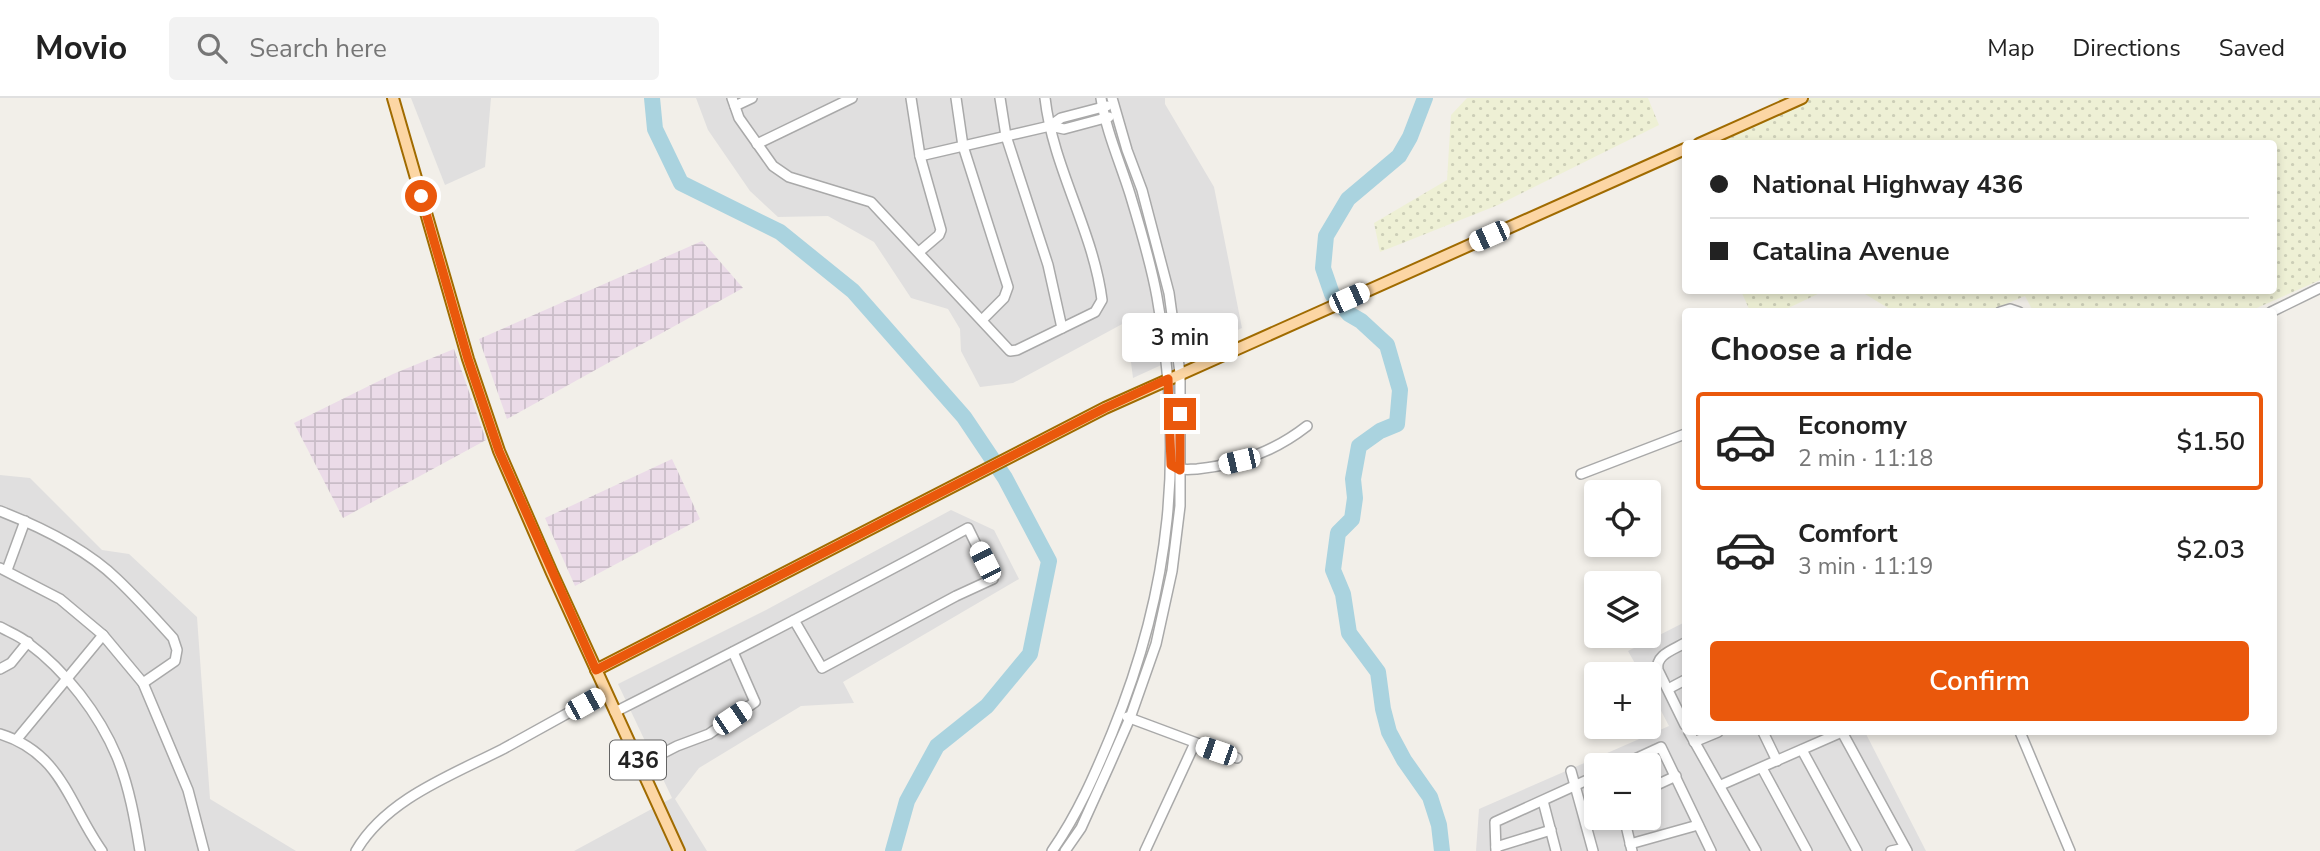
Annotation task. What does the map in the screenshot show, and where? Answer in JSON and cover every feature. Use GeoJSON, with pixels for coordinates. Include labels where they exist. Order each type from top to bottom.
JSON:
{"type":"FeatureCollection","features":[{"type":"Feature","properties":{"kind":"main road","name":"436"},"geometry":{"type":"LineString","coordinates":[[393,98],[468,359],[499,451],[679,851]]}},
{"type":"Feature","properties":{"kind":"main road"},"geometry":{"type":"LineString","coordinates":[[1708,140],[1802,98]]}},
{"type":"Feature","properties":{"kind":"main road"},"geometry":{"type":"LineString","coordinates":[[596,670],[1051,436],[1180,373],[1682,150]]}},
{"type":"Feature","properties":{"kind":"street"},"geometry":{"type":"LineString","coordinates":[[751,98],[733,102],[739,118],[773,166],[789,177],[871,202],[1010,351],[1095,312],[1102,300],[1090,249],[1058,158],[1045,98]]}},
{"type":"Feature","properties":{"kind":"street"},"geometry":{"type":"LineString","coordinates":[[757,144],[852,98]]}},
{"type":"Feature","properties":{"kind":"street"},"geometry":{"type":"LineString","coordinates":[[911,98],[920,156],[941,230],[939,235],[919,252]]}},
{"type":"Feature","properties":{"kind":"street"},"geometry":{"type":"LineString","coordinates":[[956,98],[963,146],[1008,288],[1004,298],[982,320]]}},
{"type":"Feature","properties":{"kind":"street"},"geometry":{"type":"LineString","coordinates":[[1000,98],[1006,136],[1048,265],[1062,328]]}},
{"type":"Feature","properties":{"kind":"street"},"geometry":{"type":"LineString","coordinates":[[920,156],[1050,126],[1061,118],[1107,102]]}},
{"type":"Feature","properties":{"kind":"street"},"geometry":{"type":"LineString","coordinates":[[1065,851],[1081,828],[1130,718],[1156,644],[1172,571],[1180,506],[1180,373],[1162,263],[1142,190],[1116,116],[1107,102]]}},
{"type":"Feature","properties":{"kind":"street"},"geometry":{"type":"LineString","coordinates":[[1052,851],[1072,822],[1119,715],[1145,642],[1166,537],[1171,465],[1168,379],[1157,295],[1106,118],[1107,102]]}},
{"type":"Feature","properties":{"kind":"street"},"geometry":{"type":"LineString","coordinates":[[1050,126],[1065,129],[1116,116]]}},
{"type":"Feature","properties":{"kind":"street"},"geometry":{"type":"LineString","coordinates":[[2277,309],[2320,288]]}},
{"type":"Feature","properties":{"kind":"street"},"geometry":{"type":"LineString","coordinates":[[1171,465],[1180,470],[1253,457],[1291,438],[1307,426]]}},
{"type":"Feature","properties":{"kind":"street"},"geometry":{"type":"LineString","coordinates":[[1581,474],[1682,435]]}},
{"type":"Feature","properties":{"kind":"street"},"geometry":{"type":"LineString","coordinates":[[0,511],[76,548],[116,577],[173,638],[177,650],[175,661],[143,683]]}},
{"type":"Feature","properties":{"kind":"street"},"geometry":{"type":"LineString","coordinates":[[25,521],[3,569],[60,598],[103,635],[143,683],[188,790],[204,851]]}},
{"type":"Feature","properties":{"kind":"street"},"geometry":{"type":"LineString","coordinates":[[615,712],[794,620],[858,588],[968,528],[993,579],[822,668],[794,620]]}},
{"type":"Feature","properties":{"kind":"street"},"geometry":{"type":"LineString","coordinates":[[0,627],[28,642],[67,679],[98,720],[118,758],[140,851]]}},
{"type":"Feature","properties":{"kind":"street"},"geometry":{"type":"LineString","coordinates":[[16,739],[103,635]]}},
{"type":"Feature","properties":{"kind":"street"},"geometry":{"type":"LineString","coordinates":[[0,669],[10,663],[28,642]]}},
{"type":"Feature","properties":{"kind":"street"},"geometry":{"type":"LineString","coordinates":[[1682,645],[1660,658],[1657,663],[1682,715]]}},
{"type":"Feature","properties":{"kind":"street"},"geometry":{"type":"LineString","coordinates":[[640,765],[677,746],[709,734],[755,702],[733,652]]}},
{"type":"Feature","properties":{"kind":"street"},"geometry":{"type":"LineString","coordinates":[[1668,689],[1682,682]]}},
{"type":"Feature","properties":{"kind":"street"},"geometry":{"type":"LineString","coordinates":[[356,851],[365,835],[389,812],[606,692]]}},
{"type":"Feature","properties":{"kind":"street"},"geometry":{"type":"LineString","coordinates":[[1119,715],[1237,758]]}},
{"type":"Feature","properties":{"kind":"street"},"geometry":{"type":"LineString","coordinates":[[0,734],[16,739],[44,760],[63,782],[102,851]]}},
{"type":"Feature","properties":{"kind":"street"},"geometry":{"type":"LineString","coordinates":[[1690,735],[1756,851]]}},
{"type":"Feature","properties":{"kind":"street"},"geometry":{"type":"LineString","coordinates":[[1694,742],[1711,735]]}},
{"type":"Feature","properties":{"kind":"street"},"geometry":{"type":"LineString","coordinates":[[1764,735],[1777,761]]}},
{"type":"Feature","properties":{"kind":"street"},"geometry":{"type":"LineString","coordinates":[[1721,785],[1835,735]]}},
{"type":"Feature","properties":{"kind":"street"},"geometry":{"type":"LineString","coordinates":[[1844,735],[1906,849],[1891,851]]}},
{"type":"Feature","properties":{"kind":"street"},"geometry":{"type":"LineString","coordinates":[[2021,735],[2070,851]]}},
{"type":"Feature","properties":{"kind":"street"},"geometry":{"type":"LineString","coordinates":[[1145,851],[1195,743]]}},
{"type":"Feature","properties":{"kind":"street"},"geometry":{"type":"LineString","coordinates":[[1648,753],[1661,747],[1711,851]]}},
{"type":"Feature","properties":{"kind":"street"},"geometry":{"type":"LineString","coordinates":[[1802,750],[1857,851]]}},
{"type":"Feature","properties":{"kind":"street"},"geometry":{"type":"LineString","coordinates":[[1762,768],[1807,851]]}},
{"type":"Feature","properties":{"kind":"street"},"geometry":{"type":"LineString","coordinates":[[1571,772],[1593,851]]}},
{"type":"Feature","properties":{"kind":"street"},"geometry":{"type":"LineString","coordinates":[[1661,783],[1676,776]]}},
{"type":"Feature","properties":{"kind":"street"},"geometry":{"type":"LineString","coordinates":[[1551,830],[1496,849],[1495,822],[1584,781]]}},
{"type":"Feature","properties":{"kind":"street"},"geometry":{"type":"LineString","coordinates":[[1543,801],[1556,851]]}},
{"type":"Feature","properties":{"kind":"street"},"geometry":{"type":"LineString","coordinates":[[1626,830],[1631,848],[1698,825]]}},
{"type":"Feature","properties":{"kind":"shaded area"},"geometry":{"type":"Polygon","coordinates":[[[411,98],[491,98],[485,167],[445,185],[411,98]]]}},
{"type":"Feature","properties":{"kind":"shaded area"},"geometry":{"type":"Polygon","coordinates":[[[696,98],[1165,98],[1165,104],[1214,187],[1242,328],[1133,378],[1126,322],[1013,383],[980,387],[961,351],[960,329],[948,309],[911,298],[874,242],[828,216],[778,217],[750,191],[708,130],[696,98]]]}},
{"type":"Feature","properties":{"kind":"shaded area"},"geometry":{"type":"Polygon","coordinates":[[[702,241],[743,288],[507,419],[479,339],[702,241]]]}},
{"type":"Feature","properties":{"kind":"shaded area"},"geometry":{"type":"Polygon","coordinates":[[[454,349],[486,440],[343,518],[294,423],[393,374],[454,349]]]}},
{"type":"Feature","properties":{"kind":"shaded area"},"geometry":{"type":"Polygon","coordinates":[[[672,459],[700,519],[575,586],[545,518],[672,459]]]}},
{"type":"Feature","properties":{"kind":"shaded area"},"geometry":{"type":"Polygon","coordinates":[[[0,475],[30,478],[102,550],[129,554],[197,617],[210,799],[296,851],[0,851],[0,475]]]}},
{"type":"Feature","properties":{"kind":"shaded area"},"geometry":{"type":"Polygon","coordinates":[[[951,510],[994,530],[1019,579],[843,682],[854,703],[801,706],[699,768],[675,799],[707,851],[574,851],[672,798],[618,684],[766,610],[951,510]]]}},
{"type":"Feature","properties":{"kind":"shaded area"},"geometry":{"type":"Polygon","coordinates":[[[1682,624],[1682,735],[1867,735],[1926,851],[1476,851],[1479,809],[1584,763],[1584,830],[1661,830],[1661,753],[1607,753],[1639,739],[1661,739],[1661,729],[1669,726],[1661,711],[1661,662],[1634,662],[1628,651],[1634,648],[1661,648],[1661,634],[1682,624]]]}},
{"type":"Feature","properties":{"kind":"green space"},"geometry":{"type":"Polygon","coordinates":[[[1467,98],[1648,98],[1659,125],[1498,205],[1380,252],[1374,223],[1447,180],[1451,115],[1467,98]]]}},
{"type":"Feature","properties":{"kind":"green space"},"geometry":{"type":"Polygon","coordinates":[[[1778,98],[2320,98],[2320,280],[2257,308],[2031,308],[2025,296],[1996,308],[1888,308],[1865,294],[2277,294],[2277,140],[1724,140],[1781,106],[1778,98]]]}},
{"type":"Feature","properties":{"kind":"green space"},"geometry":{"type":"Polygon","coordinates":[[[1742,294],[1818,294],[1788,308],[1749,308],[1742,294]]]}},
{"type":"Feature","properties":{"kind":"waterway"},"geometry":{"type":"LineString","coordinates":[[652,98],[655,129],[681,183],[780,232],[853,291],[964,417],[1005,478],[1049,561],[1030,654],[987,706],[937,746],[907,801],[893,851]]}},
{"type":"Feature","properties":{"kind":"waterway"},"geometry":{"type":"LineString","coordinates":[[1425,98],[1410,137],[1399,156],[1348,199],[1326,236],[1323,268],[1332,294],[1349,314],[1361,321],[1387,345],[1400,390],[1397,424],[1380,431],[1359,446],[1353,479],[1355,498],[1352,519],[1338,533],[1333,570],[1343,594],[1349,633],[1378,672],[1389,732],[1404,760],[1430,797],[1439,825],[1442,851]]}},
{"type":"Feature","properties":{"kind":"route"},"geometry":{"type":"LineString","coordinates":[[421,196],[468,359],[499,451],[596,670],[1105,408],[1168,379],[1171,465],[1180,470],[1180,414]]}}]}
